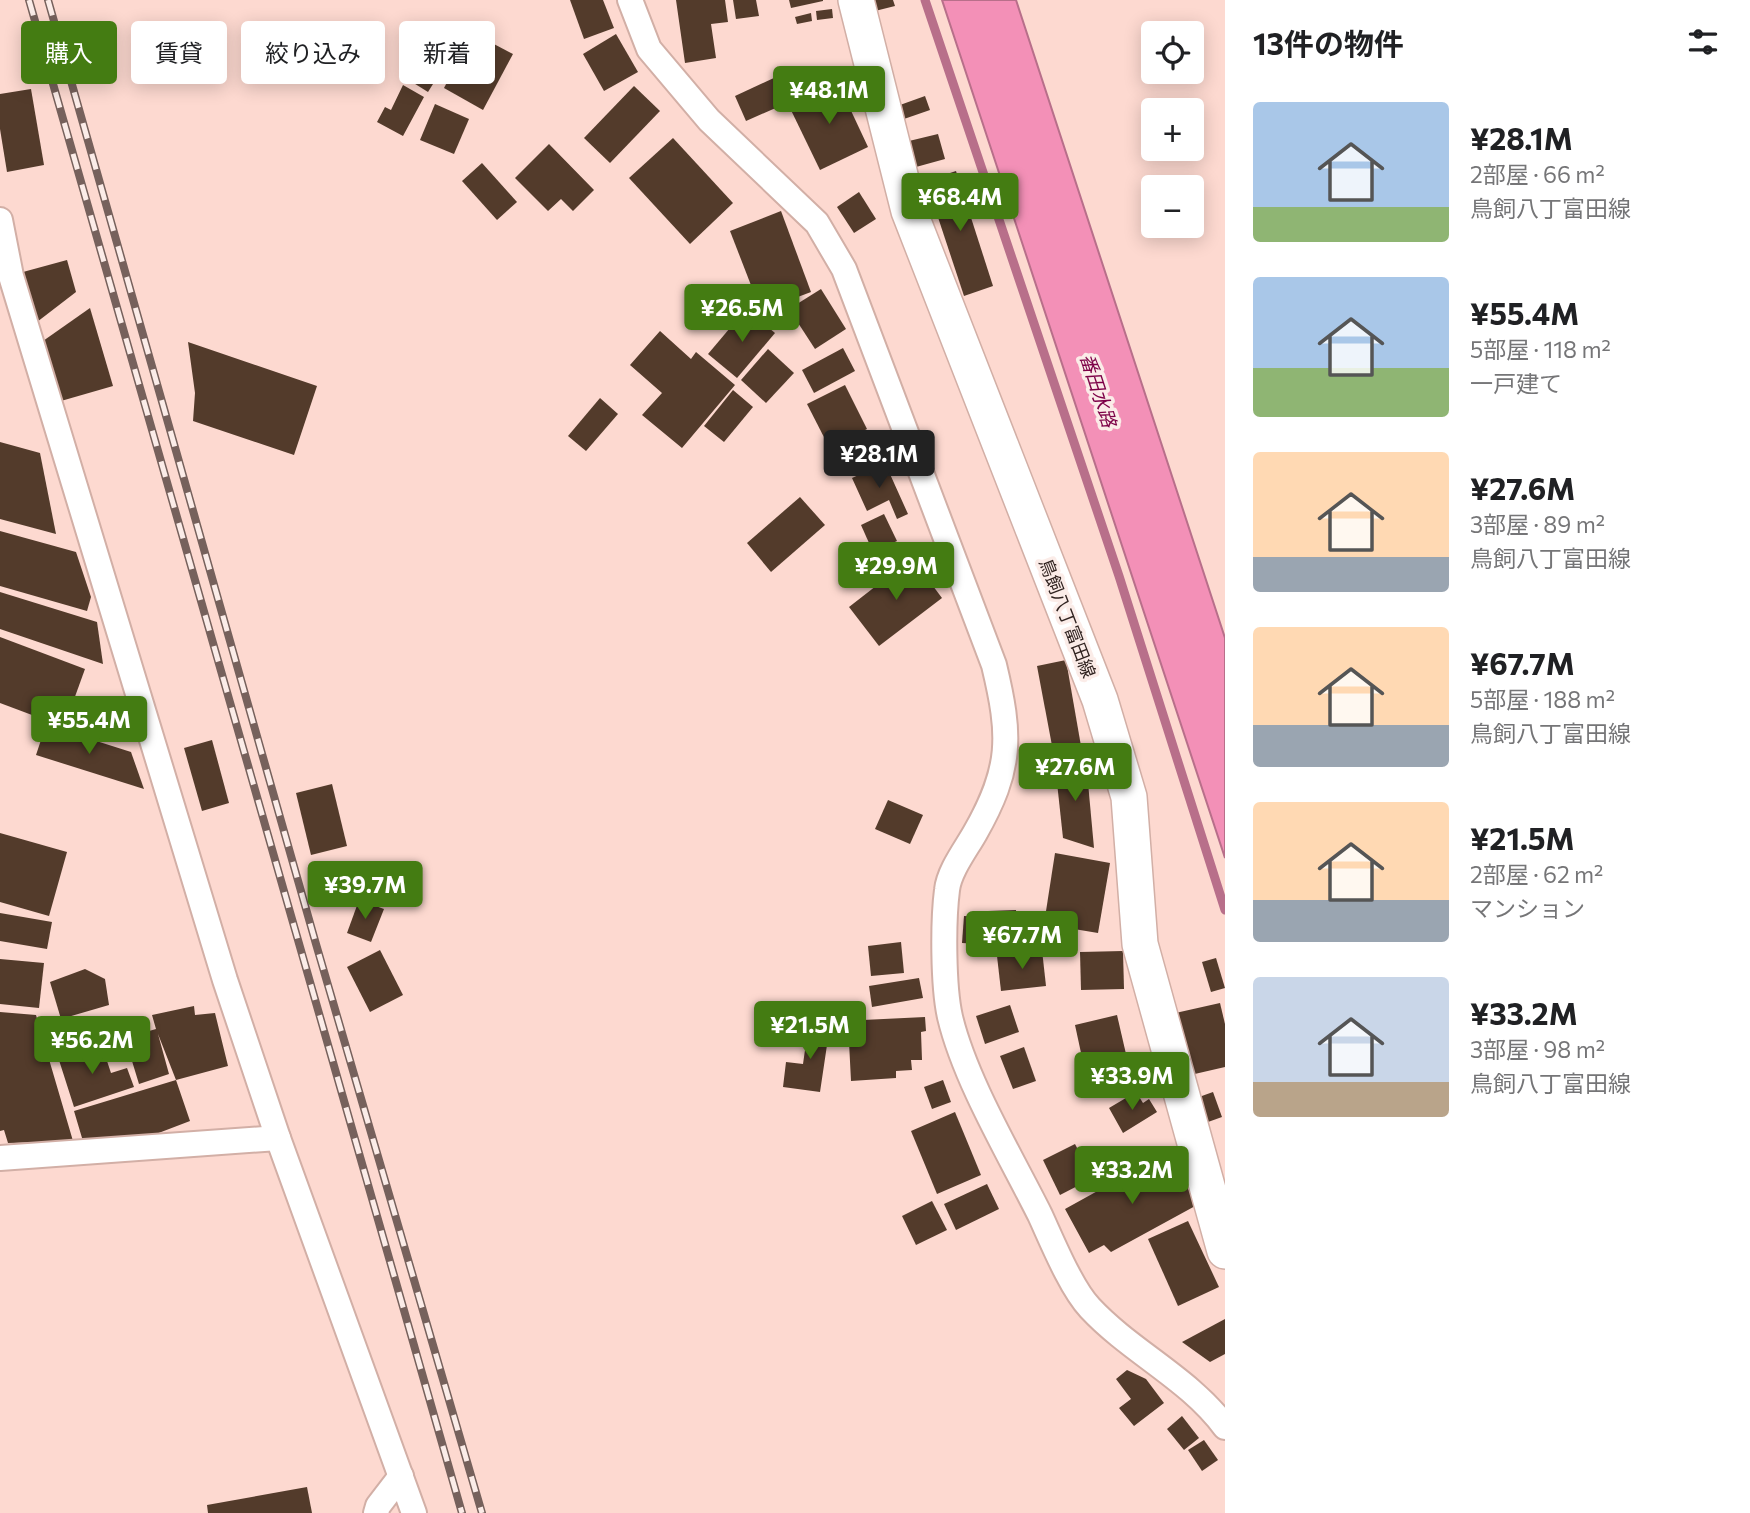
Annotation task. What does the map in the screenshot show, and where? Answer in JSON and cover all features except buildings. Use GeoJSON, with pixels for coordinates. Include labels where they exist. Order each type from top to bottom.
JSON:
{"type":"FeatureCollection","features":[{"type":"Feature","properties":{"kind":"main road","name":"鳥飼八丁富田線"},"geometry":{"type":"LineString","coordinates":[[856,0],[909,211],[1100,700],[1129,797],[1140,944],[1225,1251]]}},
{"type":"Feature","properties":{"kind":"street"},"geometry":{"type":"LineString","coordinates":[[630,0],[649,49],[709,120],[817,223],[844,269],[994,665],[1006,714],[1006,754],[994,799],[947,886],[944,927],[950,1015],[964,1060],[1063,1262],[1088,1307],[1144,1356],[1211,1408],[1225,1427]]}},
{"type":"Feature","properties":{"kind":"street"},"geometry":{"type":"LineString","coordinates":[[0,220],[11,276],[221,967],[278,1138],[414,1513]]}},
{"type":"Feature","properties":{"kind":"street"},"geometry":{"type":"LineString","coordinates":[[0,1158],[278,1138]]}},
{"type":"Feature","properties":{"kind":"street"},"geometry":{"type":"LineString","coordinates":[[376,1513],[378,1506],[401,1476]]}},
{"type":"Feature","properties":{"kind":"water","name":"番田水路"},"geometry":{"type":"Polygon","coordinates":[[[942,0],[1016,0],[1225,638],[1225,858],[942,0]]]}},
{"type":"Feature","properties":{"kind":"waterway"},"geometry":{"type":"LineString","coordinates":[[925,0],[1119,576],[1225,910]]}},
{"type":"Feature","properties":{"kind":"railway"},"geometry":{"type":"LineString","coordinates":[[29,0],[462,1513]]}},
{"type":"Feature","properties":{"kind":"railway"},"geometry":{"type":"LineString","coordinates":[[48,0],[316,944],[482,1513]]}}]}
